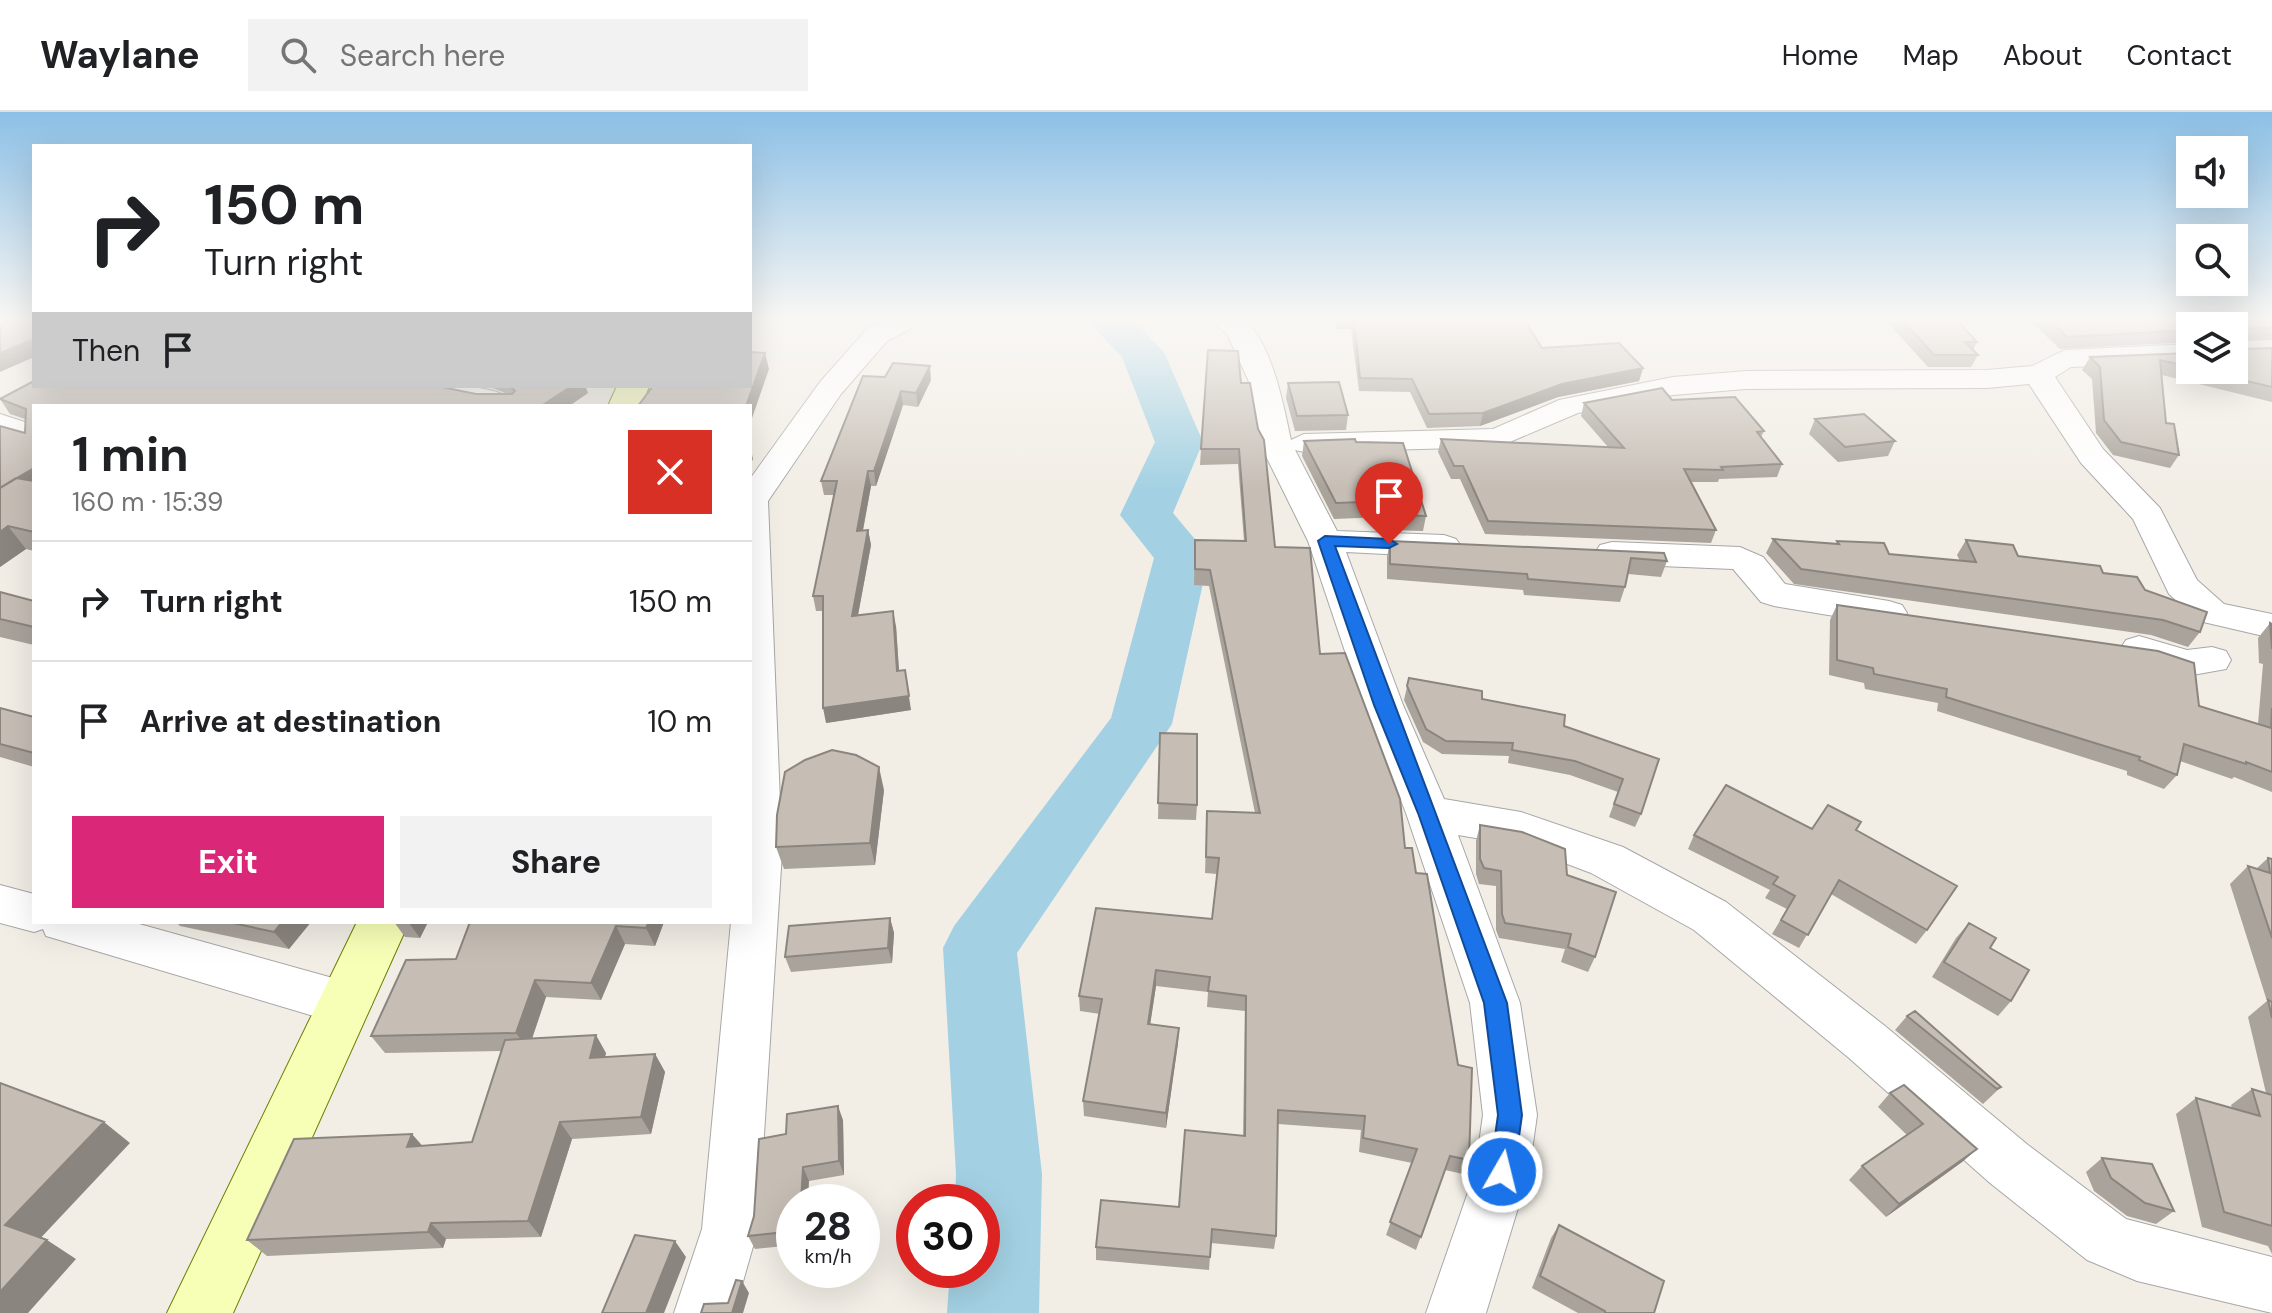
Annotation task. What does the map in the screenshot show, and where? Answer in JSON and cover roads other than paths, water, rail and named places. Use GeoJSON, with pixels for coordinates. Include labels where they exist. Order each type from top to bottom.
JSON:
{"type":"FeatureCollection","features":[{"type":"Feature","properties":{"kind":"main road"},"geometry":{"type":"LineString","coordinates":[[200,1313],[382,924]]}},
{"type":"Feature","properties":{"kind":"street"},"geometry":{"type":"LineString","coordinates":[[752,500],[840,377]]}},
{"type":"Feature","properties":{"kind":"street"},"geometry":{"type":"LineString","coordinates":[[1262,377],[1276,444],[1325,541],[1383,705],[1428,813],[1495,1003],[1510,1115],[1502,1172],[1456,1313]]}},
{"type":"Feature","properties":{"kind":"street"},"geometry":{"type":"LineString","coordinates":[[1276,444],[1498,438],[1570,406],[1673,386],[1746,380],[2007,377]]}},
{"type":"Feature","properties":{"kind":"street"},"geometry":{"type":"LineString","coordinates":[[2040,377],[2092,456],[2148,515],[2182,586],[2212,613],[2272,626]]}},
{"type":"Feature","properties":{"kind":"street"},"geometry":{"type":"LineString","coordinates":[[449,388],[497,404]]}},
{"type":"Feature","properties":{"kind":"street"},"geometry":{"type":"LineString","coordinates":[[0,423],[32,435]]}},
{"type":"Feature","properties":{"kind":"street"},"geometry":{"type":"LineString","coordinates":[[704,1313],[730,1229],[760,852],[752,540]]}},
{"type":"Feature","properties":{"kind":"street"},"geometry":{"type":"LineString","coordinates":[[1325,541],[1485,548]]}},
{"type":"Feature","properties":{"kind":"street"},"geometry":{"type":"LineString","coordinates":[[1581,552],[1740,558],[1750,562],[1762,583],[1774,594],[1785,598],[1922,618]]}},
{"type":"Feature","properties":{"kind":"street"},"geometry":{"type":"LineString","coordinates":[[2105,644],[2151,651],[2187,663],[2212,660]]}},
{"type":"Feature","properties":{"kind":"street"},"geometry":{"type":"LineString","coordinates":[[1428,813],[1521,829],[1607,860],[1710,916],[1867,1042],[2021,1173],[2107,1240],[2137,1252],[2272,1286]]}},
{"type":"Feature","properties":{"kind":"street"},"geometry":{"type":"LineString","coordinates":[[0,904],[32,912]]}},
{"type":"Feature","properties":{"kind":"street"},"geometry":{"type":"LineString","coordinates":[[70,924],[347,1004]]}},
{"type":"Feature","properties":{"kind":"waterway"},"geometry":{"type":"LineString","coordinates":[[993,1313],[999,1174],[980,948],[1141,724],[1182,556],[1146,515],[1179,442],[1152,377]]}}]}
